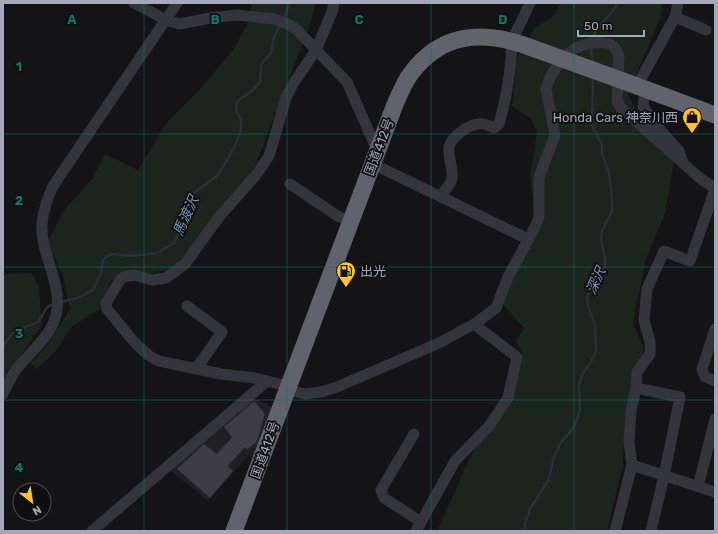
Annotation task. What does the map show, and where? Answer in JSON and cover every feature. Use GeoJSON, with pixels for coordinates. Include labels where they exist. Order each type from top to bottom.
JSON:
{"type":"FeatureCollection","features":[{"type":"Feature","properties":{"kind":"highway","name":"国道412号"},"geometry":{"type":"LineString","coordinates":[[234,531],[379,146],[402,90],[412,73],[429,54],[440,46],[453,41],[472,37],[491,37],[518,43],[715,115]]}},
{"type":"Feature","properties":{"kind":"street"},"geometry":{"type":"LineString","coordinates":[[134,3],[166,20],[179,24],[216,17],[238,15],[267,18],[285,23],[301,34],[347,82],[374,143],[379,146]]}},
{"type":"Feature","properties":{"kind":"street"},"geometry":{"type":"LineString","coordinates":[[3,394],[16,370],[52,326],[57,310],[57,289],[43,242],[42,224],[45,206],[53,186],[178,3]]}},
{"type":"Feature","properties":{"kind":"street"},"geometry":{"type":"LineString","coordinates":[[334,3],[330,18],[316,50],[293,84],[286,98],[269,156],[256,175],[219,217],[185,264],[166,278],[159,280],[152,280],[134,275],[124,277],[120,280],[106,303],[107,309],[142,350],[152,359],[196,369],[267,381],[283,386],[288,390],[305,394],[321,392],[337,387],[432,346],[476,323],[496,308],[508,277],[539,217],[539,177],[555,135],[546,89],[554,70],[565,57],[573,50],[583,46],[607,43],[614,46],[619,57],[617,101],[621,108],[702,180],[715,188]]}},
{"type":"Feature","properties":{"kind":"street"},"geometry":{"type":"LineString","coordinates":[[441,196],[452,181],[449,148],[456,135],[470,126],[479,124],[494,128],[499,124],[509,78],[530,3]]}},
{"type":"Feature","properties":{"kind":"street"},"geometry":{"type":"LineString","coordinates":[[678,3],[676,17],[641,87],[643,106],[646,112],[682,155],[683,163]]}},
{"type":"Feature","properties":{"kind":"street"},"geometry":{"type":"LineString","coordinates":[[676,17],[706,30]]}},
{"type":"Feature","properties":{"kind":"street"},"geometry":{"type":"LineString","coordinates":[[373,164],[528,239]]}},
{"type":"Feature","properties":{"kind":"street"},"geometry":{"type":"LineString","coordinates":[[290,184],[336,216],[351,222]]}},
{"type":"Feature","properties":{"kind":"street"},"geometry":{"type":"LineString","coordinates":[[615,531],[632,465],[629,442],[630,411],[636,388],[637,372],[650,354],[650,342],[644,320],[647,288],[664,251],[690,261],[713,195],[715,196]]}},
{"type":"Feature","properties":{"kind":"street"},"geometry":{"type":"LineString","coordinates":[[187,306],[226,334],[196,369]]}},
{"type":"Feature","properties":{"kind":"street"},"geometry":{"type":"LineString","coordinates":[[414,434],[381,490],[384,498],[418,526],[455,460],[489,426],[508,398],[517,357],[479,328],[476,323]]}},
{"type":"Feature","properties":{"kind":"street"},"geometry":{"type":"LineString","coordinates":[[715,329],[702,369],[706,377],[715,381]]}},
{"type":"Feature","properties":{"kind":"street"},"geometry":{"type":"LineString","coordinates":[[92,531],[267,381]]}},
{"type":"Feature","properties":{"kind":"street"},"geometry":{"type":"LineString","coordinates":[[636,388],[680,396],[651,531]]}},
{"type":"Feature","properties":{"kind":"street"},"geometry":{"type":"LineString","coordinates":[[698,487],[715,419]]}},
{"type":"Feature","properties":{"kind":"street"},"geometry":{"type":"LineString","coordinates":[[632,465],[715,492]]}},
{"type":"Feature","properties":{"kind":"shaded area"},"geometry":{"type":"Polygon","coordinates":[[[252,3],[316,3],[309,27],[256,164],[215,225],[196,258],[163,271],[111,280],[101,308],[71,327],[57,350],[37,369],[30,364],[48,344],[70,309],[63,275],[47,243],[65,209],[92,179],[105,154],[138,170],[167,122],[202,87],[233,50],[248,23],[252,3]]]}},
{"type":"Feature","properties":{"kind":"shaded area"},"geometry":{"type":"Polygon","coordinates":[[[561,3],[663,3],[660,19],[628,94],[638,115],[675,156],[665,213],[646,259],[633,323],[644,348],[625,412],[623,465],[607,531],[437,531],[469,460],[523,355],[516,341],[524,328],[499,300],[534,232],[534,207],[530,176],[537,132],[532,120],[512,106],[517,58],[534,29],[553,16],[561,3]]]}},
{"type":"Feature","properties":{"kind":"shaded area"},"geometry":{"type":"Polygon","coordinates":[[[31,273],[39,287],[42,325],[3,380],[3,276],[6,274],[31,273]]]}},
{"type":"Feature","properties":{"kind":"shaded area"},"geometry":{"type":"Polygon","coordinates":[[[252,398],[274,407],[255,459],[249,455],[208,501],[171,471],[170,467],[252,398]]]}},
{"type":"Feature","properties":{"kind":"building"},"geometry":{"type":"Polygon","coordinates":[[[254,401],[265,414],[257,441],[247,450],[245,447],[228,466],[233,471],[210,498],[177,469],[204,444],[217,454],[232,437],[224,427],[254,401]]]}},
{"type":"Feature","properties":{"kind":"waterway","name":"馬渡沢"},"geometry":{"type":"LineString","coordinates":[[284,20],[289,3]]}},
{"type":"Feature","properties":{"kind":"waterway","name":"深沢"},"geometry":{"type":"LineString","coordinates":[[592,40],[597,29],[618,3]]}},
{"type":"Feature","properties":{"kind":"waterway","name":"馬渡沢"},"geometry":{"type":"LineString","coordinates":[[61,302],[78,298],[93,290],[101,273],[103,260],[107,256],[113,254],[131,256],[157,253],[174,243],[194,193],[218,175],[233,150],[241,127],[241,120],[236,110],[237,103],[240,99],[252,91],[260,82],[261,65],[271,53],[274,37],[281,24]]}},
{"type":"Feature","properties":{"kind":"waterway","name":"深沢"},"geometry":{"type":"LineString","coordinates":[[591,46],[593,63]]}},
{"type":"Feature","properties":{"kind":"waterway","name":"深沢"},"geometry":{"type":"LineString","coordinates":[[525,531],[525,523],[530,509],[548,481],[554,457],[560,444],[575,425],[580,410],[579,384],[583,373],[590,364],[596,351],[595,324],[588,307],[587,297],[605,266],[605,258],[601,240],[602,231],[612,211],[612,200],[609,172],[602,154],[602,145],[592,125],[593,76]]}},
{"type":"Feature","properties":{"kind":"waterway","name":"馬渡沢"},"geometry":{"type":"LineString","coordinates":[[3,347],[12,334],[38,322],[47,307],[54,304]]}},
{"type":"Feature","properties":{"kind":"place","name":"Honda Cars 神奈川西"},"geometry":{"type":"Point","coordinates":[692,134]}},
{"type":"Feature","properties":{"kind":"place","name":"出光"},"geometry":{"type":"Point","coordinates":[346,288]}}]}
